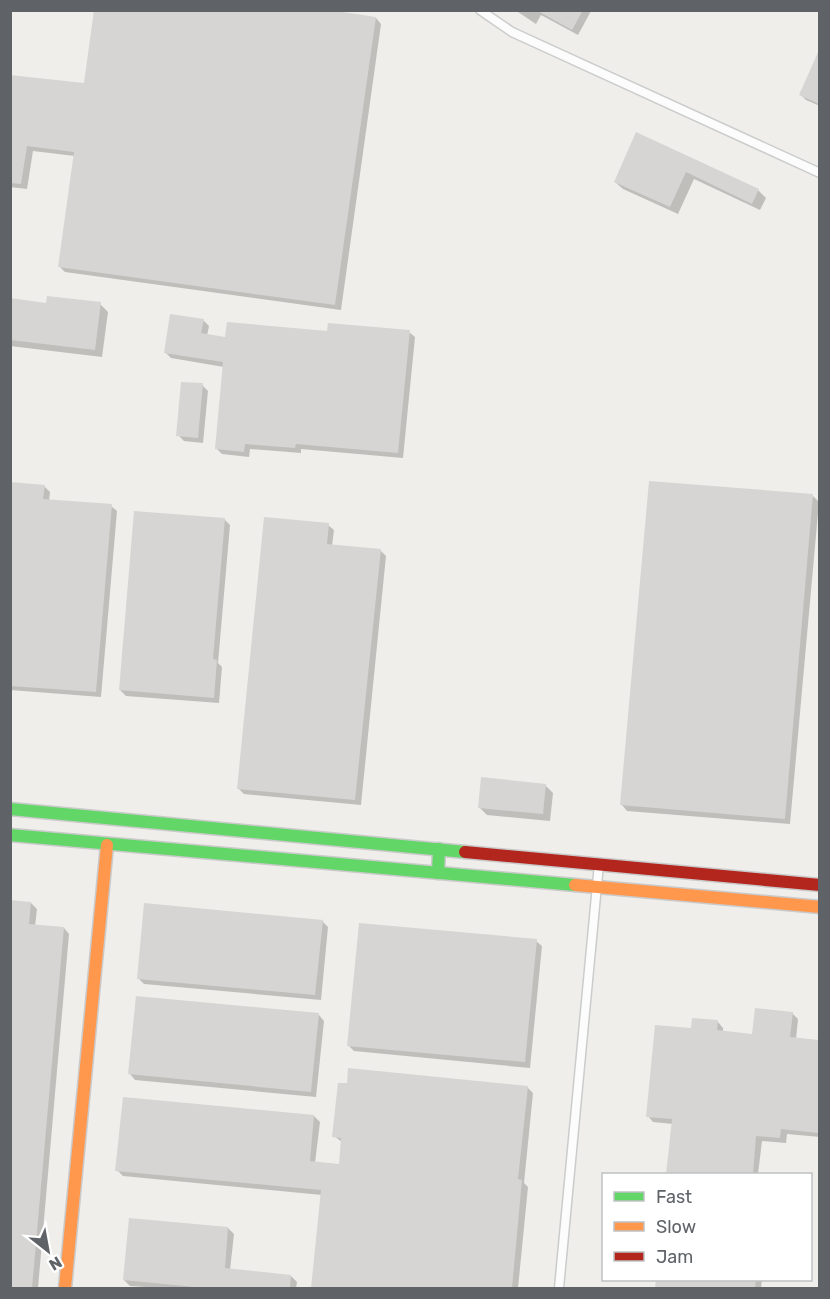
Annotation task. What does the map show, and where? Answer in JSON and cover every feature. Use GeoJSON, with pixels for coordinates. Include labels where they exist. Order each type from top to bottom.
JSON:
{"type":"FeatureCollection","features":[{"type":"Feature","properties":{"kind":"street"},"geometry":{"type":"LineString","coordinates":[[480,10],[512,32],[819,173]]}},
{"type":"Feature","properties":{"kind":"street"},"geometry":{"type":"LineString","coordinates":[[10,809],[819,885]]}},
{"type":"Feature","properties":{"kind":"street"},"geometry":{"type":"LineString","coordinates":[[10,835],[819,907]]}},
{"type":"Feature","properties":{"kind":"street"},"geometry":{"type":"LineString","coordinates":[[65,1288],[108,845]]}},
{"type":"Feature","properties":{"kind":"street"},"geometry":{"type":"LineString","coordinates":[[438,873],[440,849]]}},
{"type":"Feature","properties":{"kind":"street"},"geometry":{"type":"LineString","coordinates":[[559,1288],[599,864]]}},
{"type":"Feature","properties":{"kind":"building"},"geometry":{"type":"Polygon","coordinates":[[[94,10],[329,10],[376,17],[335,305],[58,267],[74,152],[27,146],[21,184],[10,183],[10,75],[84,83],[94,10]]]}},
{"type":"Feature","properties":{"kind":"building"},"geometry":{"type":"Polygon","coordinates":[[[536,10],[583,10],[572,30],[536,10]]]}},
{"type":"Feature","properties":{"kind":"building"},"geometry":{"type":"Polygon","coordinates":[[[819,50],[819,104],[799,95],[819,50]]]}},
{"type":"Feature","properties":{"kind":"building"},"geometry":{"type":"Polygon","coordinates":[[[636,132],[759,189],[752,204],[686,172],[670,207],[614,182],[636,132]]]}},
{"type":"Feature","properties":{"kind":"building"},"geometry":{"type":"Polygon","coordinates":[[[47,296],[101,302],[95,350],[10,340],[10,298],[46,303],[47,296]]]}},
{"type":"Feature","properties":{"kind":"building"},"geometry":{"type":"Polygon","coordinates":[[[170,314],[204,319],[201,333],[225,337],[227,322],[327,331],[328,323],[410,330],[398,453],[296,444],[295,448],[245,444],[244,452],[215,449],[223,362],[164,353],[170,314]]]}},
{"type":"Feature","properties":{"kind":"building"},"geometry":{"type":"Polygon","coordinates":[[[181,382],[203,383],[198,438],[176,436],[181,382]]]}},
{"type":"Feature","properties":{"kind":"building"},"geometry":{"type":"Polygon","coordinates":[[[649,481],[813,494],[785,819],[620,805],[649,481]]]}},
{"type":"Feature","properties":{"kind":"building"},"geometry":{"type":"Polygon","coordinates":[[[10,482],[45,485],[43,499],[112,504],[96,692],[10,686],[10,482]]]}},
{"type":"Feature","properties":{"kind":"building"},"geometry":{"type":"Polygon","coordinates":[[[134,511],[225,518],[213,659],[217,660],[214,698],[119,690],[134,511]]]}},
{"type":"Feature","properties":{"kind":"building"},"geometry":{"type":"Polygon","coordinates":[[[264,517],[329,523],[327,544],[381,549],[355,800],[237,789],[264,517]]]}},
{"type":"Feature","properties":{"kind":"building"},"geometry":{"type":"Polygon","coordinates":[[[481,777],[546,784],[543,814],[478,808],[481,777]]]}},
{"type":"Feature","properties":{"kind":"building"},"geometry":{"type":"Polygon","coordinates":[[[10,900],[31,902],[29,924],[64,927],[32,1288],[10,1288],[10,900]]]}},
{"type":"Feature","properties":{"kind":"building"},"geometry":{"type":"Polygon","coordinates":[[[144,903],[323,920],[315,995],[137,979],[144,903]]]}},
{"type":"Feature","properties":{"kind":"building"},"geometry":{"type":"Polygon","coordinates":[[[359,923],[537,939],[525,1062],[347,1046],[359,923]]]}},
{"type":"Feature","properties":{"kind":"building"},"geometry":{"type":"Polygon","coordinates":[[[136,996],[319,1013],[311,1092],[128,1074],[136,996]]]}},
{"type":"Feature","properties":{"kind":"building"},"geometry":{"type":"Polygon","coordinates":[[[755,1008],[793,1012],[790,1037],[819,1040],[818,1133],[781,1129],[780,1138],[756,1136],[753,1173],[666,1173],[672,1119],[646,1117],[655,1025],[691,1028],[692,1018],[718,1020],[717,1030],[752,1034],[755,1008]]]}},
{"type":"Feature","properties":{"kind":"building"},"geometry":{"type":"Polygon","coordinates":[[[348,1068],[528,1086],[518,1179],[522,1180],[512,1288],[311,1288],[321,1190],[115,1171],[123,1097],[314,1115],[310,1161],[339,1164],[341,1138],[332,1137],[338,1083],[347,1083],[348,1068]]]}},
{"type":"Feature","properties":{"kind":"building"},"geometry":{"type":"Polygon","coordinates":[[[129,1218],[228,1227],[225,1268],[291,1275],[290,1288],[205,1288],[123,1280],[129,1218]]]}},
{"type":"Feature","properties":{"kind":"building"},"geometry":{"type":"Polygon","coordinates":[[[656,1281],[756,1281],[755,1288],[655,1288],[656,1281]]]}},
{"type":"Feature","properties":{"kind":"traffic: fast"},"geometry":{"type":"LineString","coordinates":[[10,809],[465,852]]}},
{"type":"Feature","properties":{"kind":"traffic: fast"},"geometry":{"type":"LineString","coordinates":[[10,835],[575,885]]}},
{"type":"Feature","properties":{"kind":"traffic: fast"},"geometry":{"type":"LineString","coordinates":[[438,873],[439,849]]}},
{"type":"Feature","properties":{"kind":"traffic: slow"},"geometry":{"type":"LineString","coordinates":[[65,1288],[107,845]]}},
{"type":"Feature","properties":{"kind":"traffic: slow"},"geometry":{"type":"LineString","coordinates":[[575,885],[820,907]]}},
{"type":"Feature","properties":{"kind":"traffic: jam"},"geometry":{"type":"LineString","coordinates":[[465,852],[820,885]]}}]}
